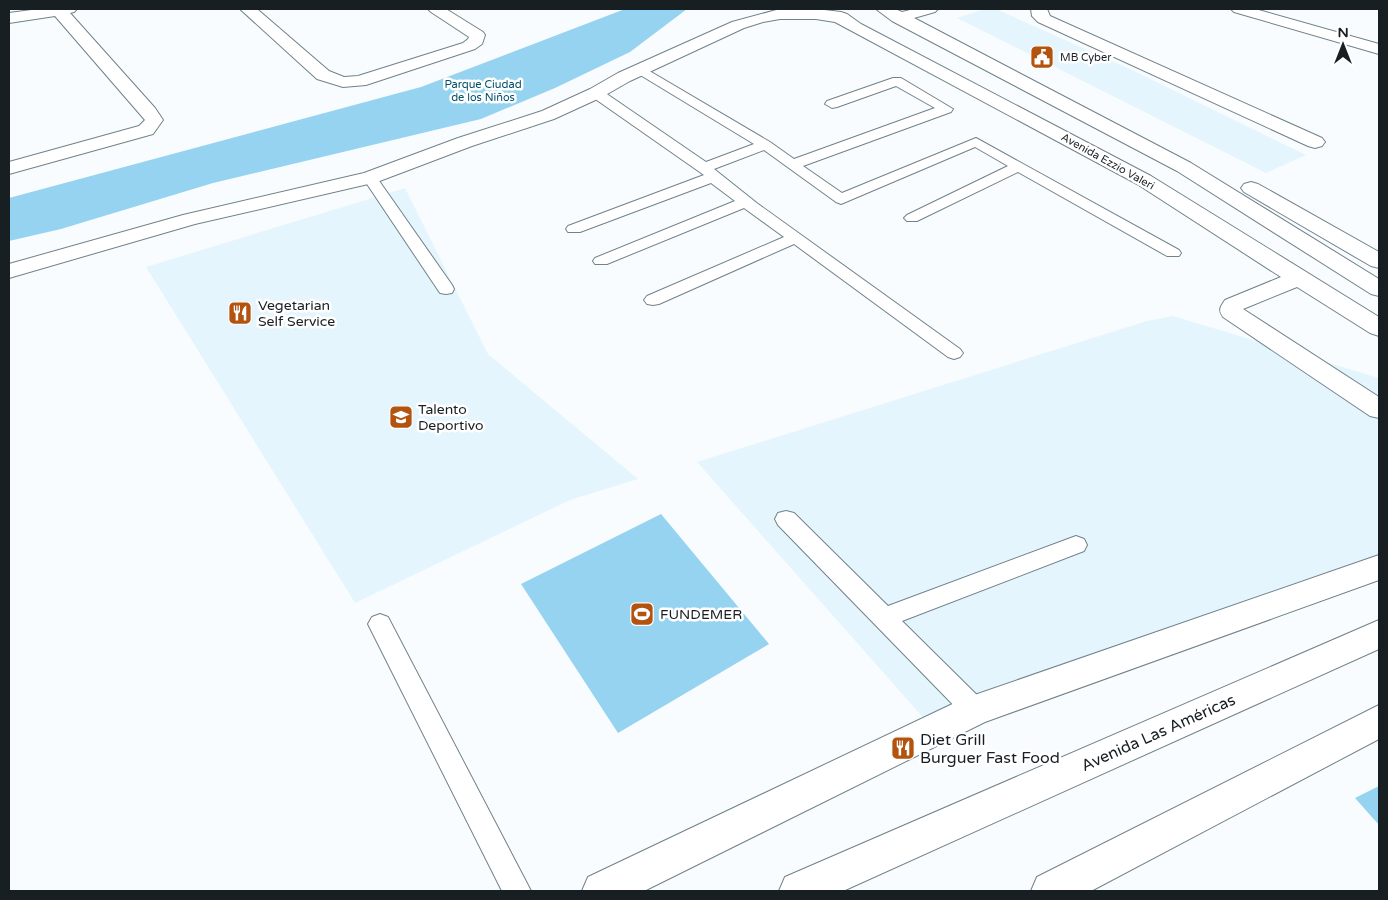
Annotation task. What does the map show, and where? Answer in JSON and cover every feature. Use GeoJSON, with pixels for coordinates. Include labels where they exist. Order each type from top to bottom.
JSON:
{"type":"FeatureCollection","features":[{"type":"Feature","properties":{"kind":"street"},"geometry":{"type":"LineString","coordinates":[[248,9],[323,75],[343,82],[360,81],[469,46],[476,41],[477,35],[436,9]]}},
{"type":"Feature","properties":{"kind":"street"},"geometry":{"type":"LineString","coordinates":[[738,25],[758,9]]}},
{"type":"Feature","properties":{"kind":"street"},"geometry":{"type":"LineString","coordinates":[[9,271],[190,219],[370,178],[465,142],[548,115],[738,25],[770,16],[824,9]]}},
{"type":"Feature","properties":{"kind":"street","name":"Avenida Ezzio Valeri"},"geometry":{"type":"LineString","coordinates":[[829,9],[855,26],[1144,180],[1379,328]]}},
{"type":"Feature","properties":{"kind":"street"},"geometry":{"type":"LineString","coordinates":[[891,13],[924,9],[1072,88]]}},
{"type":"Feature","properties":{"kind":"street"},"geometry":{"type":"LineString","coordinates":[[1039,9],[1040,16],[1044,19],[1315,142]]}},
{"type":"Feature","properties":{"kind":"street"},"geometry":{"type":"LineString","coordinates":[[1239,9],[1379,49]]}},
{"type":"Feature","properties":{"kind":"street"},"geometry":{"type":"LineString","coordinates":[[9,18],[63,10],[150,112],[154,120],[146,130],[9,168]]}},
{"type":"Feature","properties":{"kind":"street"},"geometry":{"type":"LineString","coordinates":[[801,13],[840,18],[855,26]]}},
{"type":"Feature","properties":{"kind":"street"},"geometry":{"type":"LineString","coordinates":[[891,13],[1184,167],[1379,289]]}},
{"type":"Feature","properties":{"kind":"street"},"geometry":{"type":"LineString","coordinates":[[1105,124],[1128,117],[1379,262]]}},
{"type":"Feature","properties":{"kind":"street"},"geometry":{"type":"LineString","coordinates":[[1298,278],[1233,305],[1231,308],[1232,312],[1379,409]]}},
{"type":"Feature","properties":{"kind":"street"},"geometry":{"type":"LineString","coordinates":[[602,891],[975,710],[1379,566]]}},
{"type":"Feature","properties":{"kind":"street","name":"Avenida Las Américas"},"geometry":{"type":"LineString","coordinates":[[799,891],[1379,634]]}},
{"type":"Feature","properties":{"kind":"street"},"geometry":{"type":"LineString","coordinates":[[1051,891],[1379,721]]}},
{"type":"Feature","properties":{"kind":"lane"},"geometry":{"type":"LineString","coordinates":[[641,70],[765,145],[841,198],[976,142],[1173,253]]}},
{"type":"Feature","properties":{"kind":"lane"},"geometry":{"type":"LineString","coordinates":[[794,164],[946,109],[897,81],[832,104]]}},
{"type":"Feature","properties":{"kind":"lane"},"geometry":{"type":"LineString","coordinates":[[596,93],[709,172],[745,202],[954,353]]}},
{"type":"Feature","properties":{"kind":"lane"},"geometry":{"type":"LineString","coordinates":[[574,229],[709,172],[765,145]]}},
{"type":"Feature","properties":{"kind":"lane"},"geometry":{"type":"LineString","coordinates":[[912,218],[1019,166]]}},
{"type":"Feature","properties":{"kind":"lane"},"geometry":{"type":"LineString","coordinates":[[370,178],[446,289]]}},
{"type":"Feature","properties":{"kind":"lane"},"geometry":{"type":"LineString","coordinates":[[601,261],[745,202]]}},
{"type":"Feature","properties":{"kind":"lane"},"geometry":{"type":"LineString","coordinates":[[653,300],[794,238]]}},
{"type":"Feature","properties":{"kind":"lane"},"geometry":{"type":"LineString","coordinates":[[786,519],[975,710]]}},
{"type":"Feature","properties":{"kind":"lane"},"geometry":{"type":"LineString","coordinates":[[884,618],[1076,545]]}},
{"type":"Feature","properties":{"kind":"lane"},"geometry":{"type":"LineString","coordinates":[[380,624],[517,891]]}},
{"type":"Feature","properties":{"kind":"shaded area"},"geometry":{"type":"Polygon","coordinates":[[[984,9],[996,9],[1130,69],[1306,155],[1266,173],[957,18],[984,9]]]}},
{"type":"Feature","properties":{"kind":"shaded area","name":"Talento Deportivo"},"geometry":{"type":"Polygon","coordinates":[[[405,188],[488,354],[638,479],[570,500],[355,603],[146,267],[405,188]]]}},
{"type":"Feature","properties":{"kind":"shaded area"},"geometry":{"type":"Polygon","coordinates":[[[1173,316],[1379,378],[1379,557],[943,740],[697,462],[1147,321],[1173,316]]]}},
{"type":"Feature","properties":{"kind":"green space","name":"Parque Ciudad de los Niños"},"geometry":{"type":"Polygon","coordinates":[[[625,9],[687,9],[630,52],[555,88],[481,119],[213,183],[61,229],[9,241],[9,198],[421,87],[625,9]]]}},
{"type":"Feature","properties":{"kind":"green space","name":"FUNDEMER"},"geometry":{"type":"Polygon","coordinates":[[[661,514],[769,644],[618,733],[521,584],[661,514]]]}},
{"type":"Feature","properties":{"kind":"green space"},"geometry":{"type":"Polygon","coordinates":[[[1379,786],[1379,825],[1355,798],[1379,786]]]}},
{"type":"Feature","properties":{"kind":"place","name":"MB Cyber"},"geometry":{"type":"Point","coordinates":[1042,57]}},
{"type":"Feature","properties":{"kind":"place","name":"Vegetarian Self Service"},"geometry":{"type":"Point","coordinates":[240,313]}},
{"type":"Feature","properties":{"kind":"place","name":"Talento Deportivo"},"geometry":{"type":"Point","coordinates":[401,417]}},
{"type":"Feature","properties":{"kind":"place","name":"FUNDEMER"},"geometry":{"type":"Point","coordinates":[642,614]}},
{"type":"Feature","properties":{"kind":"place","name":"Diet Grill Burguer Fast Food"},"geometry":{"type":"Point","coordinates":[903,748]}}]}
